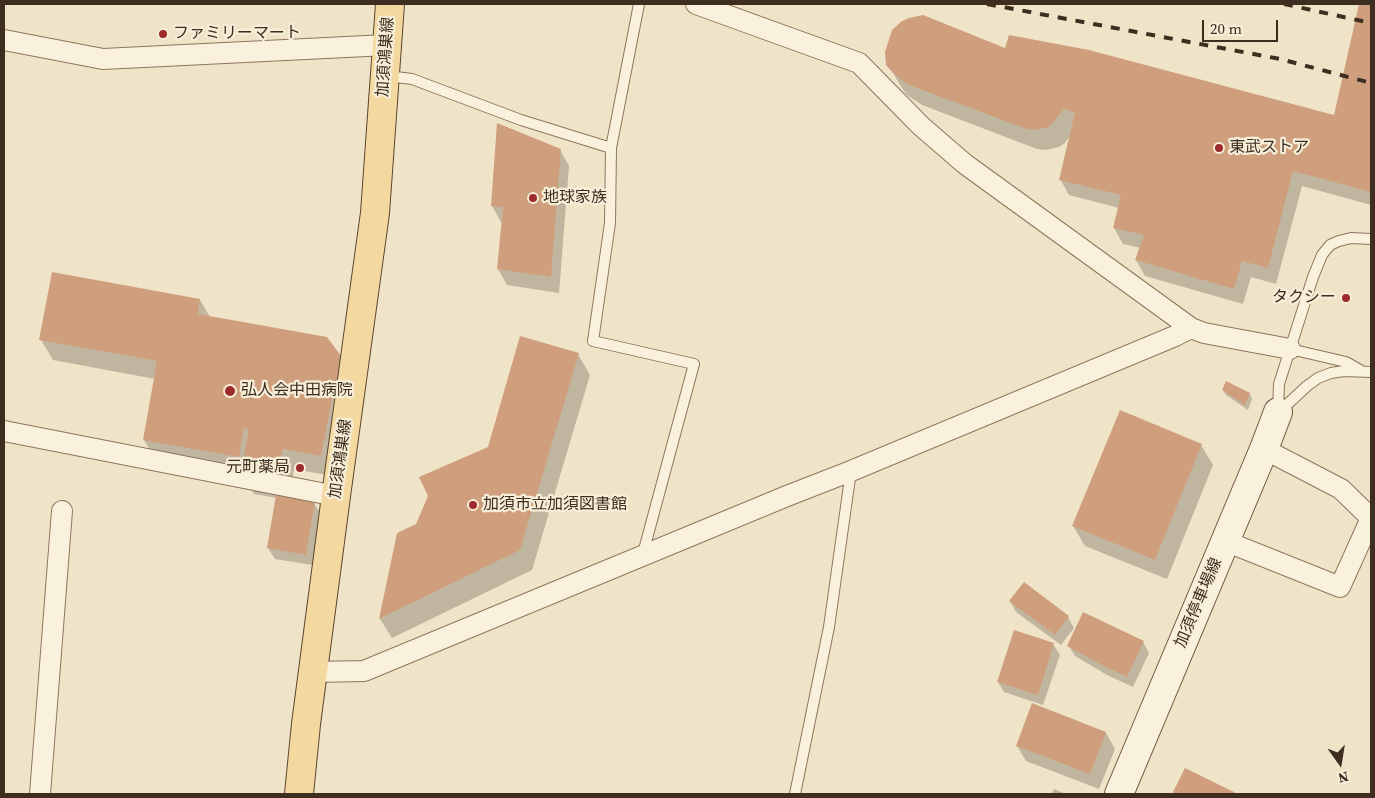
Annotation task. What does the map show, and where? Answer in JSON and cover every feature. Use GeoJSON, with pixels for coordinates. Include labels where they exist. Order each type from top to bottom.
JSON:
{"type":"FeatureCollection","features":[{"type":"Feature","properties":{"kind":"main road","name":"加須鴻巣線"},"geometry":{"type":"LineString","coordinates":[[299,794],[336,496],[375,213],[390,4]]}},
{"type":"Feature","properties":{"kind":"main road","name":"加須停車場線"},"geometry":{"type":"LineString","coordinates":[[1119,794],[1226,541],[1278,412]]}},
{"type":"Feature","properties":{"kind":"street"},"geometry":{"type":"LineString","coordinates":[[696,4],[858,63],[921,126],[965,164],[1191,328],[1204,333],[1290,349]]}},
{"type":"Feature","properties":{"kind":"street"},"geometry":{"type":"LineString","coordinates":[[4,40],[103,59],[388,46]]}},
{"type":"Feature","properties":{"kind":"street"},"geometry":{"type":"LineString","coordinates":[[313,672],[364,671],[851,471],[1191,328]]}},
{"type":"Feature","properties":{"kind":"street"},"geometry":{"type":"LineString","coordinates":[[4,431],[336,496]]}},
{"type":"Feature","properties":{"kind":"street"},"geometry":{"type":"LineString","coordinates":[[1226,541],[1340,587],[1371,518],[1341,489],[1264,449]]}},
{"type":"Feature","properties":{"kind":"street"},"geometry":{"type":"LineString","coordinates":[[40,794],[62,510]]}},
{"type":"Feature","properties":{"kind":"lane"},"geometry":{"type":"LineString","coordinates":[[639,4],[611,148],[610,223],[593,341],[694,364],[646,546],[648,554]]}},
{"type":"Feature","properties":{"kind":"lane"},"geometry":{"type":"LineString","coordinates":[[385,76],[412,79],[521,120],[611,148]]}},
{"type":"Feature","properties":{"kind":"lane"},"geometry":{"type":"LineString","coordinates":[[1278,412],[1279,384],[1322,254],[1330,245],[1339,241],[1351,238],[1371,239]]}},
{"type":"Feature","properties":{"kind":"lane"},"geometry":{"type":"LineString","coordinates":[[1290,349],[1346,362],[1367,372]]}},
{"type":"Feature","properties":{"kind":"lane"},"geometry":{"type":"LineString","coordinates":[[1278,412],[1318,378],[1330,373],[1344,371],[1367,372]]}},
{"type":"Feature","properties":{"kind":"lane"},"geometry":{"type":"LineString","coordinates":[[794,794],[829,627],[851,471]]}},
{"type":"Feature","properties":{"kind":"building","name":"東武ストア"},"geometry":{"type":"Polygon","coordinates":[[[1359,4],[1371,4],[1371,192],[1293,171],[1268,268],[1242,261],[1234,289],[1135,260],[1144,235],[1113,228],[1121,195],[1059,180],[1075,112],[1064,109],[1048,127],[1034,130],[1024,128],[909,85],[894,74],[886,65],[885,52],[892,30],[902,21],[923,15],[1005,48],[1009,35],[1089,50],[1334,115],[1359,4]]]}},
{"type":"Feature","properties":{"kind":"building"},"geometry":{"type":"Polygon","coordinates":[[[497,123],[561,149],[551,277],[497,269],[503,207],[491,206],[497,123]]]}},
{"type":"Feature","properties":{"kind":"building"},"geometry":{"type":"Polygon","coordinates":[[[52,272],[200,299],[198,314],[327,337],[341,356],[336,384],[312,380],[311,385],[334,389],[321,456],[283,449],[277,481],[240,474],[249,430],[244,428],[239,457],[143,440],[157,361],[39,340],[52,272]]]}},
{"type":"Feature","properties":{"kind":"building"},"geometry":{"type":"Polygon","coordinates":[[[520,336],[579,353],[520,550],[379,619],[397,533],[416,524],[428,496],[419,477],[488,447],[520,336]]]}},
{"type":"Feature","properties":{"kind":"building"},"geometry":{"type":"Polygon","coordinates":[[[1226,381],[1250,393],[1245,405],[1222,390],[1226,381]]]}},
{"type":"Feature","properties":{"kind":"building"},"geometry":{"type":"Polygon","coordinates":[[[1120,410],[1202,444],[1155,560],[1072,526],[1120,410]]]}},
{"type":"Feature","properties":{"kind":"building"},"geometry":{"type":"Polygon","coordinates":[[[276,495],[315,501],[306,555],[267,548],[276,495]]]}},
{"type":"Feature","properties":{"kind":"building"},"geometry":{"type":"Polygon","coordinates":[[[1024,582],[1069,616],[1055,635],[1009,601],[1024,582]]]}},
{"type":"Feature","properties":{"kind":"building"},"geometry":{"type":"Polygon","coordinates":[[[1083,612],[1144,641],[1127,677],[1067,646],[1083,612]]]}},
{"type":"Feature","properties":{"kind":"building"},"geometry":{"type":"Polygon","coordinates":[[[1014,630],[1054,643],[1038,695],[997,682],[1014,630]]]}},
{"type":"Feature","properties":{"kind":"building"},"geometry":{"type":"Polygon","coordinates":[[[1032,703],[1106,732],[1090,774],[1016,746],[1032,703]]]}},
{"type":"Feature","properties":{"kind":"building"},"geometry":{"type":"Polygon","coordinates":[[[1185,768],[1238,794],[1172,794],[1185,768]]]}},
{"type":"Feature","properties":{"kind":"railway"},"geometry":{"type":"LineString","coordinates":[[987,4],[1280,59],[1371,83]]}},
{"type":"Feature","properties":{"kind":"railway"},"geometry":{"type":"LineString","coordinates":[[1284,4],[1371,23]]}},
{"type":"Feature","properties":{"kind":"place","name":"ファミリーマート"},"geometry":{"type":"Point","coordinates":[163,34]}},
{"type":"Feature","properties":{"kind":"place","name":"東武ストア"},"geometry":{"type":"Point","coordinates":[1219,148]}},
{"type":"Feature","properties":{"kind":"place","name":"地球家族"},"geometry":{"type":"Point","coordinates":[533,198]}},
{"type":"Feature","properties":{"kind":"place","name":"タクシー"},"geometry":{"type":"Point","coordinates":[1346,298]}},
{"type":"Feature","properties":{"kind":"place","name":"弘人会中田病院"},"geometry":{"type":"Point","coordinates":[230,391]}},
{"type":"Feature","properties":{"kind":"place","name":"元町薬局"},"geometry":{"type":"Point","coordinates":[300,468]}},
{"type":"Feature","properties":{"kind":"place","name":"加須市立加須図書館"},"geometry":{"type":"Point","coordinates":[473,505]}}]}
